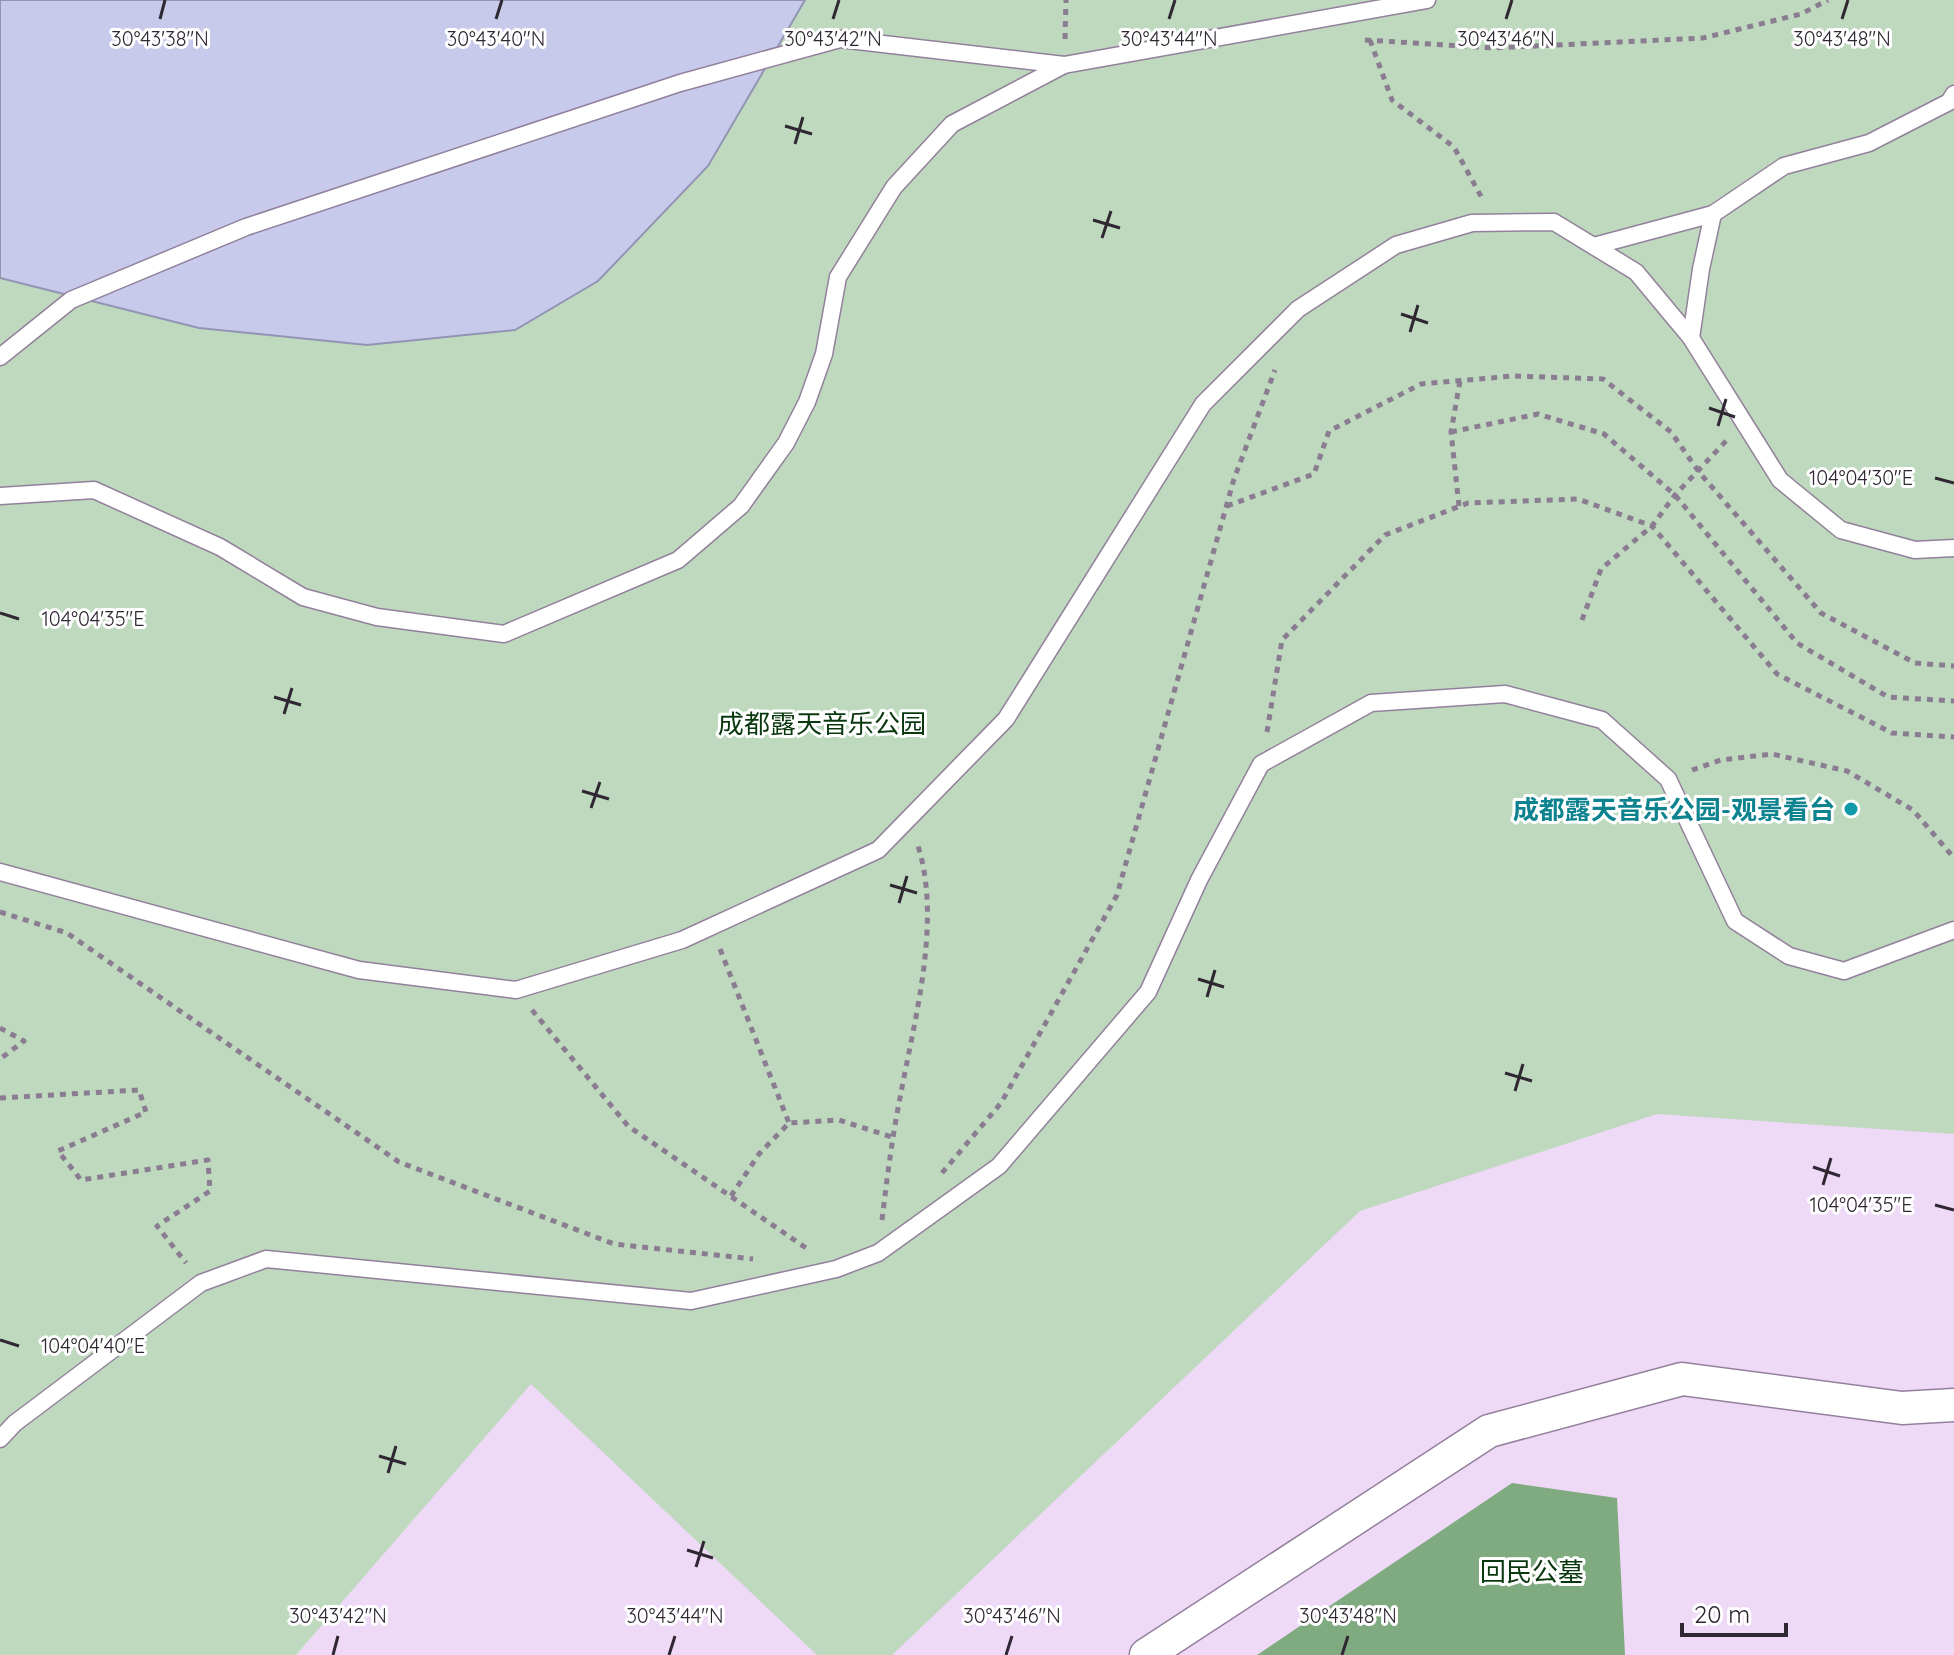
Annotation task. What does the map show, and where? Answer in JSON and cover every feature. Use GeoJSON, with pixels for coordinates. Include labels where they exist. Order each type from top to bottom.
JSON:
{"type":"FeatureCollection","features":[{"type":"Feature","properties":{"kind":"street"},"geometry":{"type":"LineString","coordinates":[[1146,1655],[1489,1431],[1682,1379],[1902,1408],[1954,1405]]}},
{"type":"Feature","properties":{"kind":"lane"},"geometry":{"type":"LineString","coordinates":[[0,357],[71,300],[246,227],[680,83],[840,39],[1064,65],[1427,0]]}},
{"type":"Feature","properties":{"kind":"lane"},"geometry":{"type":"LineString","coordinates":[[0,496],[94,490],[220,547],[303,597],[377,617],[504,634],[678,560],[741,506],[786,443],[807,402],[824,354],[838,277],[894,187],[952,124],[1064,65]]}},
{"type":"Feature","properties":{"kind":"lane"},"geometry":{"type":"LineString","coordinates":[[1594,246],[1713,214],[1784,166],[1869,143],[1949,102],[1954,94]]}},
{"type":"Feature","properties":{"kind":"lane"},"geometry":{"type":"LineString","coordinates":[[1691,338],[1713,214]]}},
{"type":"Feature","properties":{"kind":"lane"},"geometry":{"type":"LineString","coordinates":[[0,872],[359,970],[516,990],[682,940],[878,850],[1006,719],[1203,404],[1298,309],[1396,245],[1472,223],[1554,222],[1636,272],[1691,338],[1780,480],[1841,530],[1915,550],[1954,548]]}},
{"type":"Feature","properties":{"kind":"lane"},"geometry":{"type":"LineString","coordinates":[[0,1439],[15,1423],[201,1283],[266,1259],[691,1301],[836,1269],[878,1253],[999,1166],[1148,992],[1199,880],[1261,764],[1371,703],[1505,694],[1602,720],[1668,779],[1735,921],[1789,956],[1844,971],[1954,930]]}},
{"type":"Feature","properties":{"kind":"path"},"geometry":{"type":"LineString","coordinates":[[1064,65],[1066,0]]}},
{"type":"Feature","properties":{"kind":"path"},"geometry":{"type":"LineString","coordinates":[[1354,39],[1494,48],[1703,38],[1801,14],[1828,0]]}},
{"type":"Feature","properties":{"kind":"path"},"geometry":{"type":"LineString","coordinates":[[1370,40],[1392,100],[1454,147],[1482,195],[1486,223]]}},
{"type":"Feature","properties":{"kind":"path"},"geometry":{"type":"LineString","coordinates":[[934,1183],[1001,1103],[1117,895],[1234,479],[1277,366]]}},
{"type":"Feature","properties":{"kind":"path"},"geometry":{"type":"LineString","coordinates":[[1226,506],[1314,474],[1329,431],[1421,384],[1513,376],[1603,379],[1671,432],[1699,472],[1821,613],[1915,663],[1954,666]]}},
{"type":"Feature","properties":{"kind":"path"},"geometry":{"type":"LineString","coordinates":[[1459,506],[1451,432],[1460,381]]}},
{"type":"Feature","properties":{"kind":"path"},"geometry":{"type":"LineString","coordinates":[[1451,432],[1538,414],[1604,434],[1675,495],[1797,643],[1888,697],[1954,701]]}},
{"type":"Feature","properties":{"kind":"path"},"geometry":{"type":"LineString","coordinates":[[1582,620],[1601,569],[1652,526],[1675,495],[1744,421]]}},
{"type":"Feature","properties":{"kind":"path"},"geometry":{"type":"LineString","coordinates":[[1261,764],[1282,640],[1385,535],[1468,503],[1578,499],[1652,526],[1777,674],[1892,733],[1954,737]]}},
{"type":"Feature","properties":{"kind":"path"},"geometry":{"type":"LineString","coordinates":[[1721,760],[1772,754],[1847,771],[1913,810],[1954,858]]}},
{"type":"Feature","properties":{"kind":"path"},"geometry":{"type":"LineString","coordinates":[[878,1253],[892,1137],[925,959],[925,868],[908,819]]}},
{"type":"Feature","properties":{"kind":"path"},"geometry":{"type":"LineString","coordinates":[[0,912],[67,933],[399,1162],[614,1244],[757,1260]]}},
{"type":"Feature","properties":{"kind":"path"},"geometry":{"type":"LineString","coordinates":[[711,926],[789,1123]]}},
{"type":"Feature","properties":{"kind":"path"},"geometry":{"type":"LineString","coordinates":[[516,990],[628,1126],[836,1269]]}},
{"type":"Feature","properties":{"kind":"path"},"geometry":{"type":"LineString","coordinates":[[0,1028],[24,1041],[0,1059]]}},
{"type":"Feature","properties":{"kind":"path"},"geometry":{"type":"LineString","coordinates":[[0,1098],[139,1090],[146,1112],[58,1151],[81,1180],[208,1160],[210,1191],[157,1226],[201,1283]]}},
{"type":"Feature","properties":{"kind":"path"},"geometry":{"type":"LineString","coordinates":[[731,1196],[759,1154],[789,1123],[839,1120],[892,1137]]}},
{"type":"Feature","properties":{"kind":"green space","name":"成都露天音乐公园"},"geometry":{"type":"Polygon","coordinates":[[[0,0],[1954,0],[1954,1134],[1657,1114],[1360,1211],[892,1655],[817,1655],[531,1384],[296,1655],[0,1655],[0,0]]]}},
{"type":"Feature","properties":{"kind":"green space","name":"回民公墓"},"geometry":{"type":"Polygon","coordinates":[[[1512,1483],[1617,1498],[1625,1655],[1257,1655],[1512,1483]]]}},
{"type":"Feature","properties":{"kind":"building"},"geometry":{"type":"Polygon","coordinates":[[[0,0],[805,0],[708,166],[598,281],[515,330],[367,345],[199,328],[0,278],[0,0]]]}},
{"type":"Feature","properties":{"kind":"place","name":"成都露天音乐公园-观景看台"},"geometry":{"type":"Point","coordinates":[1851,809]}}]}
